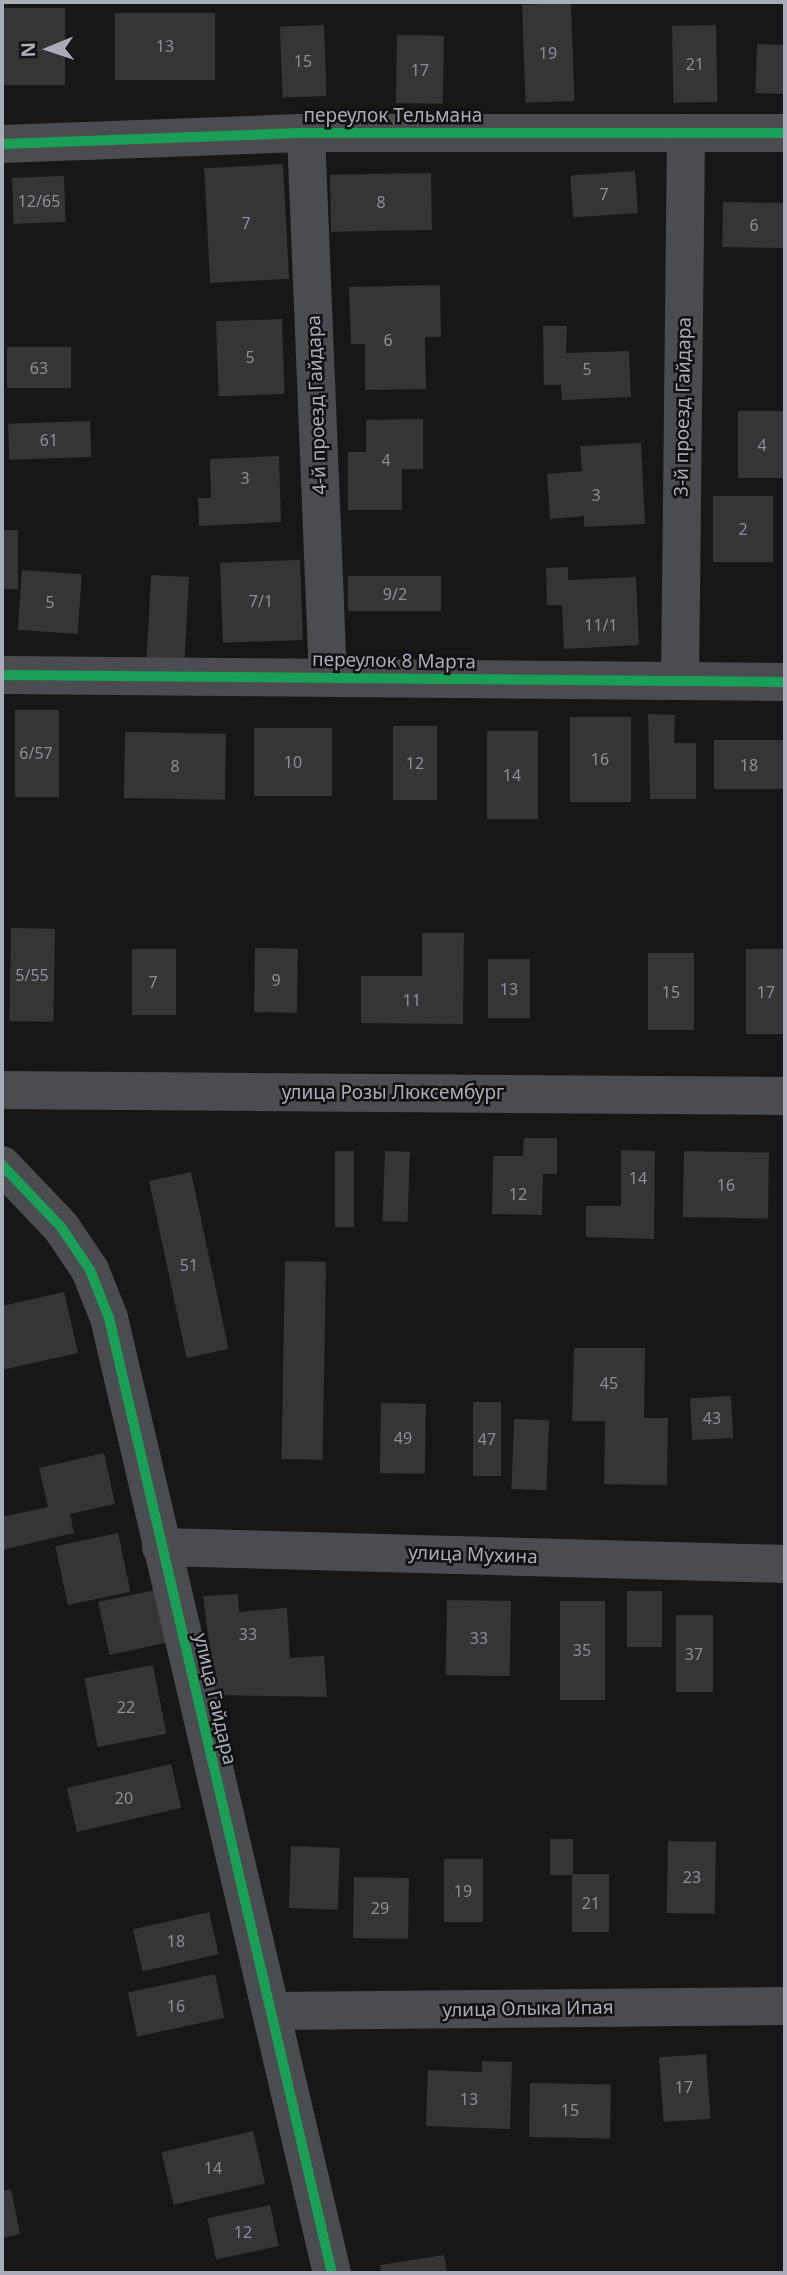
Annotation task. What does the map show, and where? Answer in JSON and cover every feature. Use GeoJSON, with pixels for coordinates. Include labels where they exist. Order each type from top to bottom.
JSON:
{"type":"FeatureCollection","features":[{"type":"Feature","properties":{"kind":"street","name":"переулок Тельмана"},"geometry":{"type":"LineString","coordinates":[[2,144],[306,133],[785,132]]}},
{"type":"Feature","properties":{"kind":"street","name":"4-й проезд Гайдара"},"geometry":{"type":"LineString","coordinates":[[306,133],[328,678]]}},
{"type":"Feature","properties":{"kind":"street","name":"3-й проезд Гайдара"},"geometry":{"type":"LineString","coordinates":[[680,681],[686,133]]}},
{"type":"Feature","properties":{"kind":"street","name":"переулок 8 Марта"},"geometry":{"type":"LineString","coordinates":[[2,674],[785,682]]}},
{"type":"Feature","properties":{"kind":"street","name":"улица Розы Люксембург"},"geometry":{"type":"LineString","coordinates":[[2,1090],[785,1096]]}},
{"type":"Feature","properties":{"kind":"street","name":"улица Гайдара"},"geometry":{"type":"LineString","coordinates":[[2,1165],[32,1192],[90,1270],[123,1368],[161,1547],[332,2273]]}},
{"type":"Feature","properties":{"kind":"street","name":"улица Мухина"},"geometry":{"type":"LineString","coordinates":[[161,1547],[785,1564]]}},
{"type":"Feature","properties":{"kind":"street","name":"улица Олыка Ипая"},"geometry":{"type":"LineString","coordinates":[[271,2011],[785,2006]]}},
{"type":"Feature","properties":{"kind":"building"},"geometry":{"type":"Polygon","coordinates":[[[571,3],[574,101],[525,103],[522,5],[571,3]]]}},
{"type":"Feature","properties":{"kind":"building"},"geometry":{"type":"Polygon","coordinates":[[[4,8],[65,8],[65,85],[4,85],[4,8]]]}},
{"type":"Feature","properties":{"kind":"building"},"geometry":{"type":"Polygon","coordinates":[[[115,13],[215,13],[215,80],[115,80],[115,13]]]}},
{"type":"Feature","properties":{"kind":"building"},"geometry":{"type":"Polygon","coordinates":[[[324,25],[326,96],[283,97],[280,27],[324,25]]]}},
{"type":"Feature","properties":{"kind":"building"},"geometry":{"type":"Polygon","coordinates":[[[716,25],[717,102],[673,103],[672,26],[716,25]]]}},
{"type":"Feature","properties":{"kind":"building"},"geometry":{"type":"Polygon","coordinates":[[[397,35],[444,36],[443,104],[396,103],[397,35]]]}},
{"type":"Feature","properties":{"kind":"building"},"geometry":{"type":"Polygon","coordinates":[[[757,44],[785,45],[783,94],[755,93],[757,44]]]}},
{"type":"Feature","properties":{"kind":"building"},"geometry":{"type":"Polygon","coordinates":[[[283,164],[289,279],[210,283],[204,168],[283,164]]]}},
{"type":"Feature","properties":{"kind":"building"},"geometry":{"type":"Polygon","coordinates":[[[635,171],[638,213],[573,217],[570,176],[635,171]]]}},
{"type":"Feature","properties":{"kind":"building"},"geometry":{"type":"Polygon","coordinates":[[[431,173],[432,230],[331,232],[330,175],[431,173]]]}},
{"type":"Feature","properties":{"kind":"building"},"geometry":{"type":"Polygon","coordinates":[[[64,176],[66,222],[14,224],[12,178],[64,176]]]}},
{"type":"Feature","properties":{"kind":"building"},"geometry":{"type":"Polygon","coordinates":[[[723,202],[785,203],[784,248],[722,247],[723,202]]]}},
{"type":"Feature","properties":{"kind":"building"},"geometry":{"type":"Polygon","coordinates":[[[440,285],[441,337],[425,337],[426,389],[365,390],[365,344],[351,344],[349,287],[440,285]]]}},
{"type":"Feature","properties":{"kind":"building"},"geometry":{"type":"Polygon","coordinates":[[[282,319],[285,394],[219,396],[216,321],[282,319]]]}},
{"type":"Feature","properties":{"kind":"building"},"geometry":{"type":"Polygon","coordinates":[[[543,326],[567,326],[566,353],[629,351],[631,397],[562,400],[561,385],[544,385],[543,326]]]}},
{"type":"Feature","properties":{"kind":"building"},"geometry":{"type":"Polygon","coordinates":[[[7,347],[71,347],[71,388],[7,388],[7,347]]]}},
{"type":"Feature","properties":{"kind":"building"},"geometry":{"type":"Polygon","coordinates":[[[738,411],[785,411],[785,478],[738,478],[738,411]]]}},
{"type":"Feature","properties":{"kind":"building"},"geometry":{"type":"Polygon","coordinates":[[[423,419],[423,469],[402,469],[402,510],[348,510],[348,452],[366,452],[366,420],[423,419]]]}},
{"type":"Feature","properties":{"kind":"building"},"geometry":{"type":"Polygon","coordinates":[[[90,421],[91,457],[9,460],[8,424],[90,421]]]}},
{"type":"Feature","properties":{"kind":"building"},"geometry":{"type":"Polygon","coordinates":[[[641,443],[645,524],[584,527],[584,516],[550,519],[547,474],[582,471],[580,446],[641,443]]]}},
{"type":"Feature","properties":{"kind":"building"},"geometry":{"type":"Polygon","coordinates":[[[279,456],[281,522],[199,526],[198,498],[211,498],[210,459],[279,456]]]}},
{"type":"Feature","properties":{"kind":"building"},"geometry":{"type":"Polygon","coordinates":[[[713,496],[773,496],[773,562],[713,562],[713,496]]]}},
{"type":"Feature","properties":{"kind":"building"},"geometry":{"type":"Polygon","coordinates":[[[2,530],[18,530],[18,589],[2,589],[2,530]]]}},
{"type":"Feature","properties":{"kind":"building"},"geometry":{"type":"Polygon","coordinates":[[[300,560],[303,640],[223,643],[220,563],[300,560]]]}},
{"type":"Feature","properties":{"kind":"building"},"geometry":{"type":"Polygon","coordinates":[[[568,567],[568,580],[636,577],[639,645],[564,649],[562,605],[547,605],[546,568],[568,567]]]}},
{"type":"Feature","properties":{"kind":"building"},"geometry":{"type":"Polygon","coordinates":[[[22,570],[82,574],[78,634],[18,630],[22,570]]]}},
{"type":"Feature","properties":{"kind":"building"},"geometry":{"type":"Polygon","coordinates":[[[151,575],[189,577],[184,662],[147,660],[151,575]]]}},
{"type":"Feature","properties":{"kind":"building"},"geometry":{"type":"Polygon","coordinates":[[[348,576],[441,576],[441,611],[348,611],[348,576]]]}},
{"type":"Feature","properties":{"kind":"building"},"geometry":{"type":"Polygon","coordinates":[[[15,710],[59,710],[59,797],[15,797],[15,710]]]}},
{"type":"Feature","properties":{"kind":"building"},"geometry":{"type":"Polygon","coordinates":[[[648,714],[675,715],[674,743],[696,743],[696,799],[650,799],[648,714]]]}},
{"type":"Feature","properties":{"kind":"building"},"geometry":{"type":"Polygon","coordinates":[[[570,717],[631,717],[631,802],[570,802],[570,717]]]}},
{"type":"Feature","properties":{"kind":"building"},"geometry":{"type":"Polygon","coordinates":[[[393,726],[437,726],[437,800],[393,800],[393,726]]]}},
{"type":"Feature","properties":{"kind":"building"},"geometry":{"type":"Polygon","coordinates":[[[254,728],[332,728],[332,796],[254,796],[254,728]]]}},
{"type":"Feature","properties":{"kind":"building"},"geometry":{"type":"Polygon","coordinates":[[[487,731],[538,731],[538,819],[487,819],[487,731]]]}},
{"type":"Feature","properties":{"kind":"building"},"geometry":{"type":"Polygon","coordinates":[[[125,732],[226,734],[225,800],[124,798],[125,732]]]}},
{"type":"Feature","properties":{"kind":"building"},"geometry":{"type":"Polygon","coordinates":[[[714,740],[785,740],[785,789],[714,789],[714,740]]]}},
{"type":"Feature","properties":{"kind":"building"},"geometry":{"type":"Polygon","coordinates":[[[11,928],[55,929],[53,1022],[9,1021],[11,928]]]}},
{"type":"Feature","properties":{"kind":"building"},"geometry":{"type":"Polygon","coordinates":[[[422,933],[464,933],[463,1024],[361,1023],[361,976],[422,976],[422,933]]]}},
{"type":"Feature","properties":{"kind":"building"},"geometry":{"type":"Polygon","coordinates":[[[255,948],[298,949],[297,1013],[254,1012],[255,948]]]}},
{"type":"Feature","properties":{"kind":"building"},"geometry":{"type":"Polygon","coordinates":[[[132,949],[176,949],[176,1015],[132,1015],[132,949]]]}},
{"type":"Feature","properties":{"kind":"building"},"geometry":{"type":"Polygon","coordinates":[[[746,949],[785,949],[785,1034],[746,1034],[746,949]]]}},
{"type":"Feature","properties":{"kind":"building"},"geometry":{"type":"Polygon","coordinates":[[[648,953],[694,953],[694,1030],[648,1030],[648,953]]]}},
{"type":"Feature","properties":{"kind":"building"},"geometry":{"type":"Polygon","coordinates":[[[488,959],[530,959],[530,1018],[488,1018],[488,959]]]}},
{"type":"Feature","properties":{"kind":"building"},"geometry":{"type":"Polygon","coordinates":[[[524,1138],[557,1138],[557,1174],[543,1174],[542,1215],[492,1214],[493,1156],[523,1156],[524,1138]]]}},
{"type":"Feature","properties":{"kind":"building"},"geometry":{"type":"Polygon","coordinates":[[[621,1150],[655,1151],[654,1239],[586,1237],[586,1206],[621,1206],[621,1150]]]}},
{"type":"Feature","properties":{"kind":"building"},"geometry":{"type":"Polygon","coordinates":[[[335,1151],[354,1151],[354,1227],[335,1227],[335,1151]]]}},
{"type":"Feature","properties":{"kind":"building"},"geometry":{"type":"Polygon","coordinates":[[[385,1151],[410,1152],[408,1222],[383,1221],[385,1151]]]}},
{"type":"Feature","properties":{"kind":"building"},"geometry":{"type":"Polygon","coordinates":[[[684,1151],[769,1152],[768,1218],[683,1217],[684,1151]]]}},
{"type":"Feature","properties":{"kind":"building"},"geometry":{"type":"Polygon","coordinates":[[[191,1172],[229,1349],[187,1358],[149,1181],[191,1172]]]}},
{"type":"Feature","properties":{"kind":"building"},"geometry":{"type":"Polygon","coordinates":[[[285,1261],[326,1262],[323,1460],[282,1459],[285,1261]]]}},
{"type":"Feature","properties":{"kind":"building"},"geometry":{"type":"Polygon","coordinates":[[[64,1292],[78,1353],[2,1370],[2,1306],[64,1292]]]}},
{"type":"Feature","properties":{"kind":"building"},"geometry":{"type":"Polygon","coordinates":[[[574,1348],[645,1348],[644,1418],[668,1418],[667,1485],[604,1484],[605,1421],[572,1421],[574,1348]]]}},
{"type":"Feature","properties":{"kind":"building"},"geometry":{"type":"Polygon","coordinates":[[[731,1396],[733,1438],[692,1440],[690,1398],[731,1396]]]}},
{"type":"Feature","properties":{"kind":"building"},"geometry":{"type":"Polygon","coordinates":[[[473,1402],[501,1402],[501,1476],[473,1476],[473,1402]]]}},
{"type":"Feature","properties":{"kind":"building"},"geometry":{"type":"Polygon","coordinates":[[[381,1403],[426,1404],[425,1474],[380,1473],[381,1403]]]}},
{"type":"Feature","properties":{"kind":"building"},"geometry":{"type":"Polygon","coordinates":[[[514,1419],[549,1420],[547,1490],[512,1489],[514,1419]]]}},
{"type":"Feature","properties":{"kind":"building"},"geometry":{"type":"Polygon","coordinates":[[[104,1453],[115,1504],[70,1514],[74,1533],[2,1550],[2,1517],[48,1507],[39,1468],[104,1453]]]}},
{"type":"Feature","properties":{"kind":"building"},"geometry":{"type":"Polygon","coordinates":[[[118,1533],[130,1592],[68,1605],[55,1546],[118,1533]]]}},
{"type":"Feature","properties":{"kind":"building"},"geometry":{"type":"Polygon","coordinates":[[[155,1590],[166,1643],[109,1655],[98,1602],[155,1590]]]}},
{"type":"Feature","properties":{"kind":"building"},"geometry":{"type":"Polygon","coordinates":[[[627,1591],[662,1591],[662,1647],[627,1647],[627,1591]]]}},
{"type":"Feature","properties":{"kind":"building"},"geometry":{"type":"Polygon","coordinates":[[[238,1594],[239,1612],[287,1608],[290,1658],[324,1656],[327,1697],[216,1695],[203,1596],[238,1594]]]}},
{"type":"Feature","properties":{"kind":"building"},"geometry":{"type":"Polygon","coordinates":[[[447,1600],[511,1601],[510,1676],[446,1675],[447,1600]]]}},
{"type":"Feature","properties":{"kind":"building"},"geometry":{"type":"Polygon","coordinates":[[[560,1601],[605,1601],[605,1700],[560,1700],[560,1601]]]}},
{"type":"Feature","properties":{"kind":"building"},"geometry":{"type":"Polygon","coordinates":[[[676,1615],[713,1615],[713,1692],[676,1692],[676,1615]]]}},
{"type":"Feature","properties":{"kind":"building"},"geometry":{"type":"Polygon","coordinates":[[[153,1665],[166,1734],[98,1747],[84,1678],[153,1665]]]}},
{"type":"Feature","properties":{"kind":"building"},"geometry":{"type":"Polygon","coordinates":[[[171,1764],[181,1808],[77,1832],[67,1788],[171,1764]]]}},
{"type":"Feature","properties":{"kind":"building"},"geometry":{"type":"Polygon","coordinates":[[[550,1839],[573,1839],[573,1875],[550,1875],[550,1839]]]}},
{"type":"Feature","properties":{"kind":"building"},"geometry":{"type":"Polygon","coordinates":[[[668,1841],[716,1842],[715,1914],[667,1913],[668,1841]]]}},
{"type":"Feature","properties":{"kind":"building"},"geometry":{"type":"Polygon","coordinates":[[[291,1846],[340,1848],[338,1910],[289,1908],[291,1846]]]}},
{"type":"Feature","properties":{"kind":"building"},"geometry":{"type":"Polygon","coordinates":[[[444,1859],[483,1859],[483,1922],[444,1922],[444,1859]]]}},
{"type":"Feature","properties":{"kind":"building"},"geometry":{"type":"Polygon","coordinates":[[[572,1874],[609,1874],[609,1932],[572,1932],[572,1874]]]}},
{"type":"Feature","properties":{"kind":"building"},"geometry":{"type":"Polygon","coordinates":[[[354,1877],[409,1878],[408,1939],[353,1938],[354,1877]]]}},
{"type":"Feature","properties":{"kind":"building"},"geometry":{"type":"Polygon","coordinates":[[[209,1912],[219,1954],[143,1971],[133,1930],[209,1912]]]}},
{"type":"Feature","properties":{"kind":"building"},"geometry":{"type":"Polygon","coordinates":[[[215,1974],[224,2018],[137,2037],[128,1993],[215,1974]]]}},
{"type":"Feature","properties":{"kind":"building"},"geometry":{"type":"Polygon","coordinates":[[[706,2054],[711,2119],[664,2122],[659,2057],[706,2054]]]}},
{"type":"Feature","properties":{"kind":"building"},"geometry":{"type":"Polygon","coordinates":[[[482,2061],[512,2062],[510,2129],[426,2126],[428,2070],[482,2072],[482,2061]]]}},
{"type":"Feature","properties":{"kind":"building"},"geometry":{"type":"Polygon","coordinates":[[[530,2083],[611,2084],[610,2138],[529,2137],[530,2083]]]}},
{"type":"Feature","properties":{"kind":"building"},"geometry":{"type":"Polygon","coordinates":[[[253,2131],[265,2184],[174,2205],[161,2152],[253,2131]]]}},
{"type":"Feature","properties":{"kind":"building"},"geometry":{"type":"Polygon","coordinates":[[[11,2189],[20,2234],[2,2238],[2,2191],[11,2189]]]}},
{"type":"Feature","properties":{"kind":"building"},"geometry":{"type":"Polygon","coordinates":[[[270,2205],[279,2246],[216,2259],[207,2218],[270,2205]]]}},
{"type":"Feature","properties":{"kind":"building"},"geometry":{"type":"Polygon","coordinates":[[[444,2255],[447,2273],[381,2273],[380,2265],[444,2255]]]}},
{"type":"Feature","properties":{"kind":"cycle path"},"geometry":{"type":"LineString","coordinates":[[2,144],[306,133],[785,133]]}},
{"type":"Feature","properties":{"kind":"cycle path"},"geometry":{"type":"LineString","coordinates":[[2,675],[785,682]]}},
{"type":"Feature","properties":{"kind":"cycle path"},"geometry":{"type":"LineString","coordinates":[[2,1165],[61,1227],[90,1270],[109,1318],[332,2273]]}}]}
